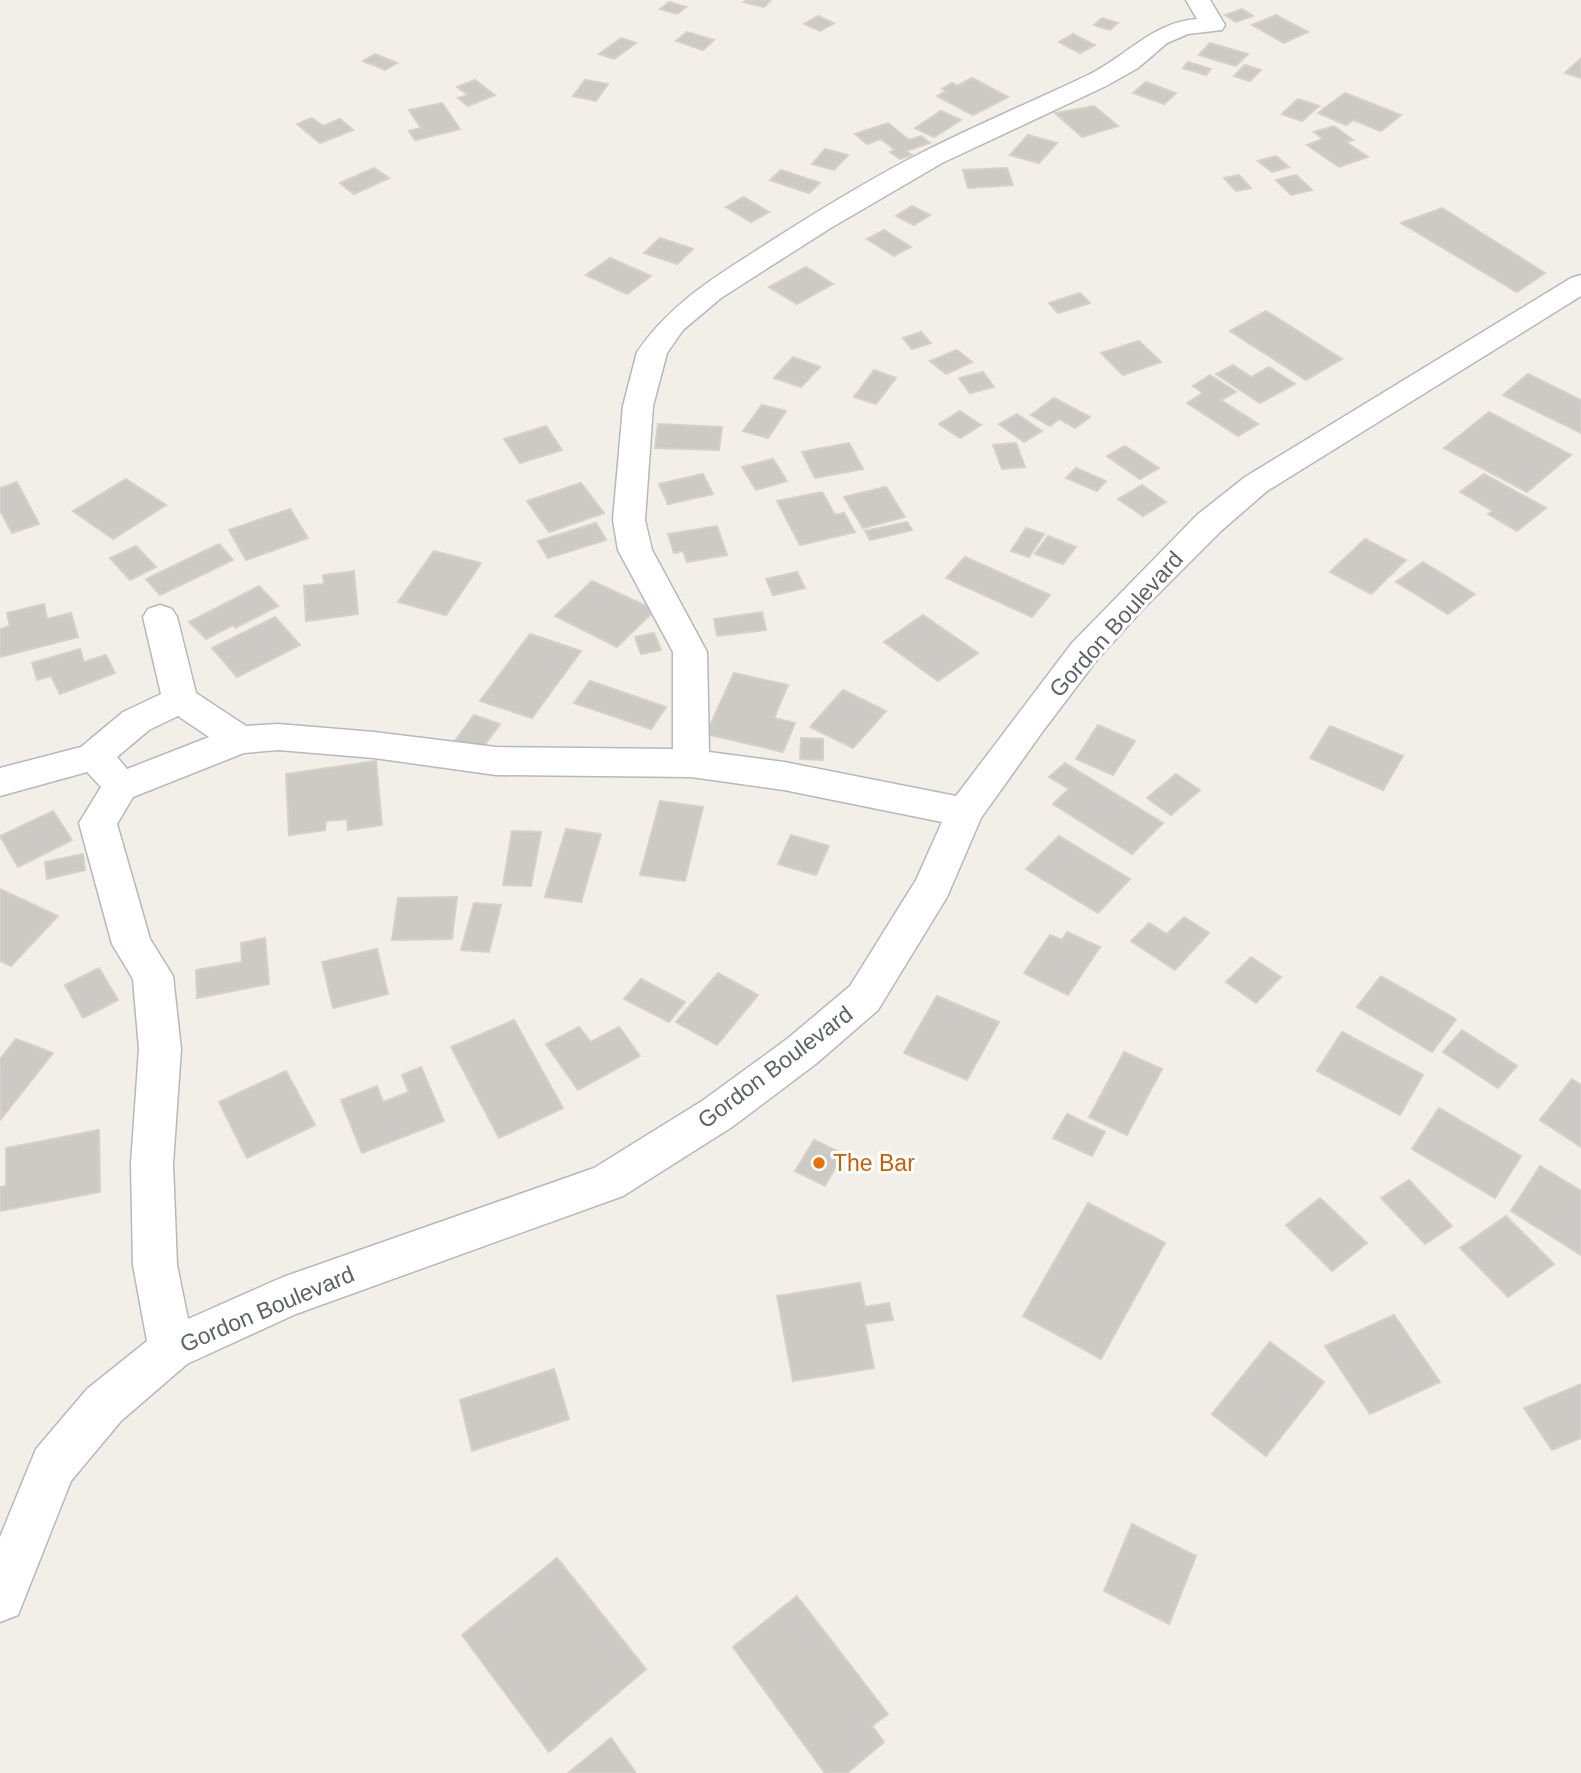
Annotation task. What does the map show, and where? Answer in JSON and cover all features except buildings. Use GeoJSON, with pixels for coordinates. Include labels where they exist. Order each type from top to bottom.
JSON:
{"type":"FeatureCollection","features":[{"type":"Feature","properties":{"kind":"street"},"geometry":{"type":"LineString","coordinates":[[691,763],[690,652],[669,608],[635,550],[629,520],[638,406],[652,352],[673,324],[712,292],[819,223],[933,157],[1097,81],[1129,63],[1158,38],[1184,27],[1213,25],[1198,0]]}},
{"type":"Feature","properties":{"kind":"street","name":"Gordon Boulevard"},"geometry":{"type":"LineString","coordinates":[[0,1597],[53,1466],[104,1405],[171,1349],[283,1298],[608,1182],[717,1114],[802,1051],[864,998],[933,886],[965,812],[1030,722],[1084,652],[1209,523],[1256,484],[1581,284]]}},
{"type":"Feature","properties":{"kind":"street"},"geometry":{"type":"LineString","coordinates":[[160,617],[180,700],[240,740]]}},
{"type":"Feature","properties":{"kind":"street"},"geometry":{"type":"LineString","coordinates":[[0,782],[93,757],[136,721],[180,700]]}},
{"type":"Feature","properties":{"kind":"street"},"geometry":{"type":"LineString","coordinates":[[171,1349],[155,1265],[152,1164],[160,1049],[153,976],[132,944],[98,823],[120,787],[240,740],[278,737],[360,743],[496,761],[691,763],[784,776],[965,812]]}},
{"type":"Feature","properties":{"kind":"street"},"geometry":{"type":"LineString","coordinates":[[93,757],[109,771],[120,787]]}},
{"type":"Feature","properties":{"kind":"place","name":"The Bar"},"geometry":{"type":"Point","coordinates":[819,1163]}}]}
